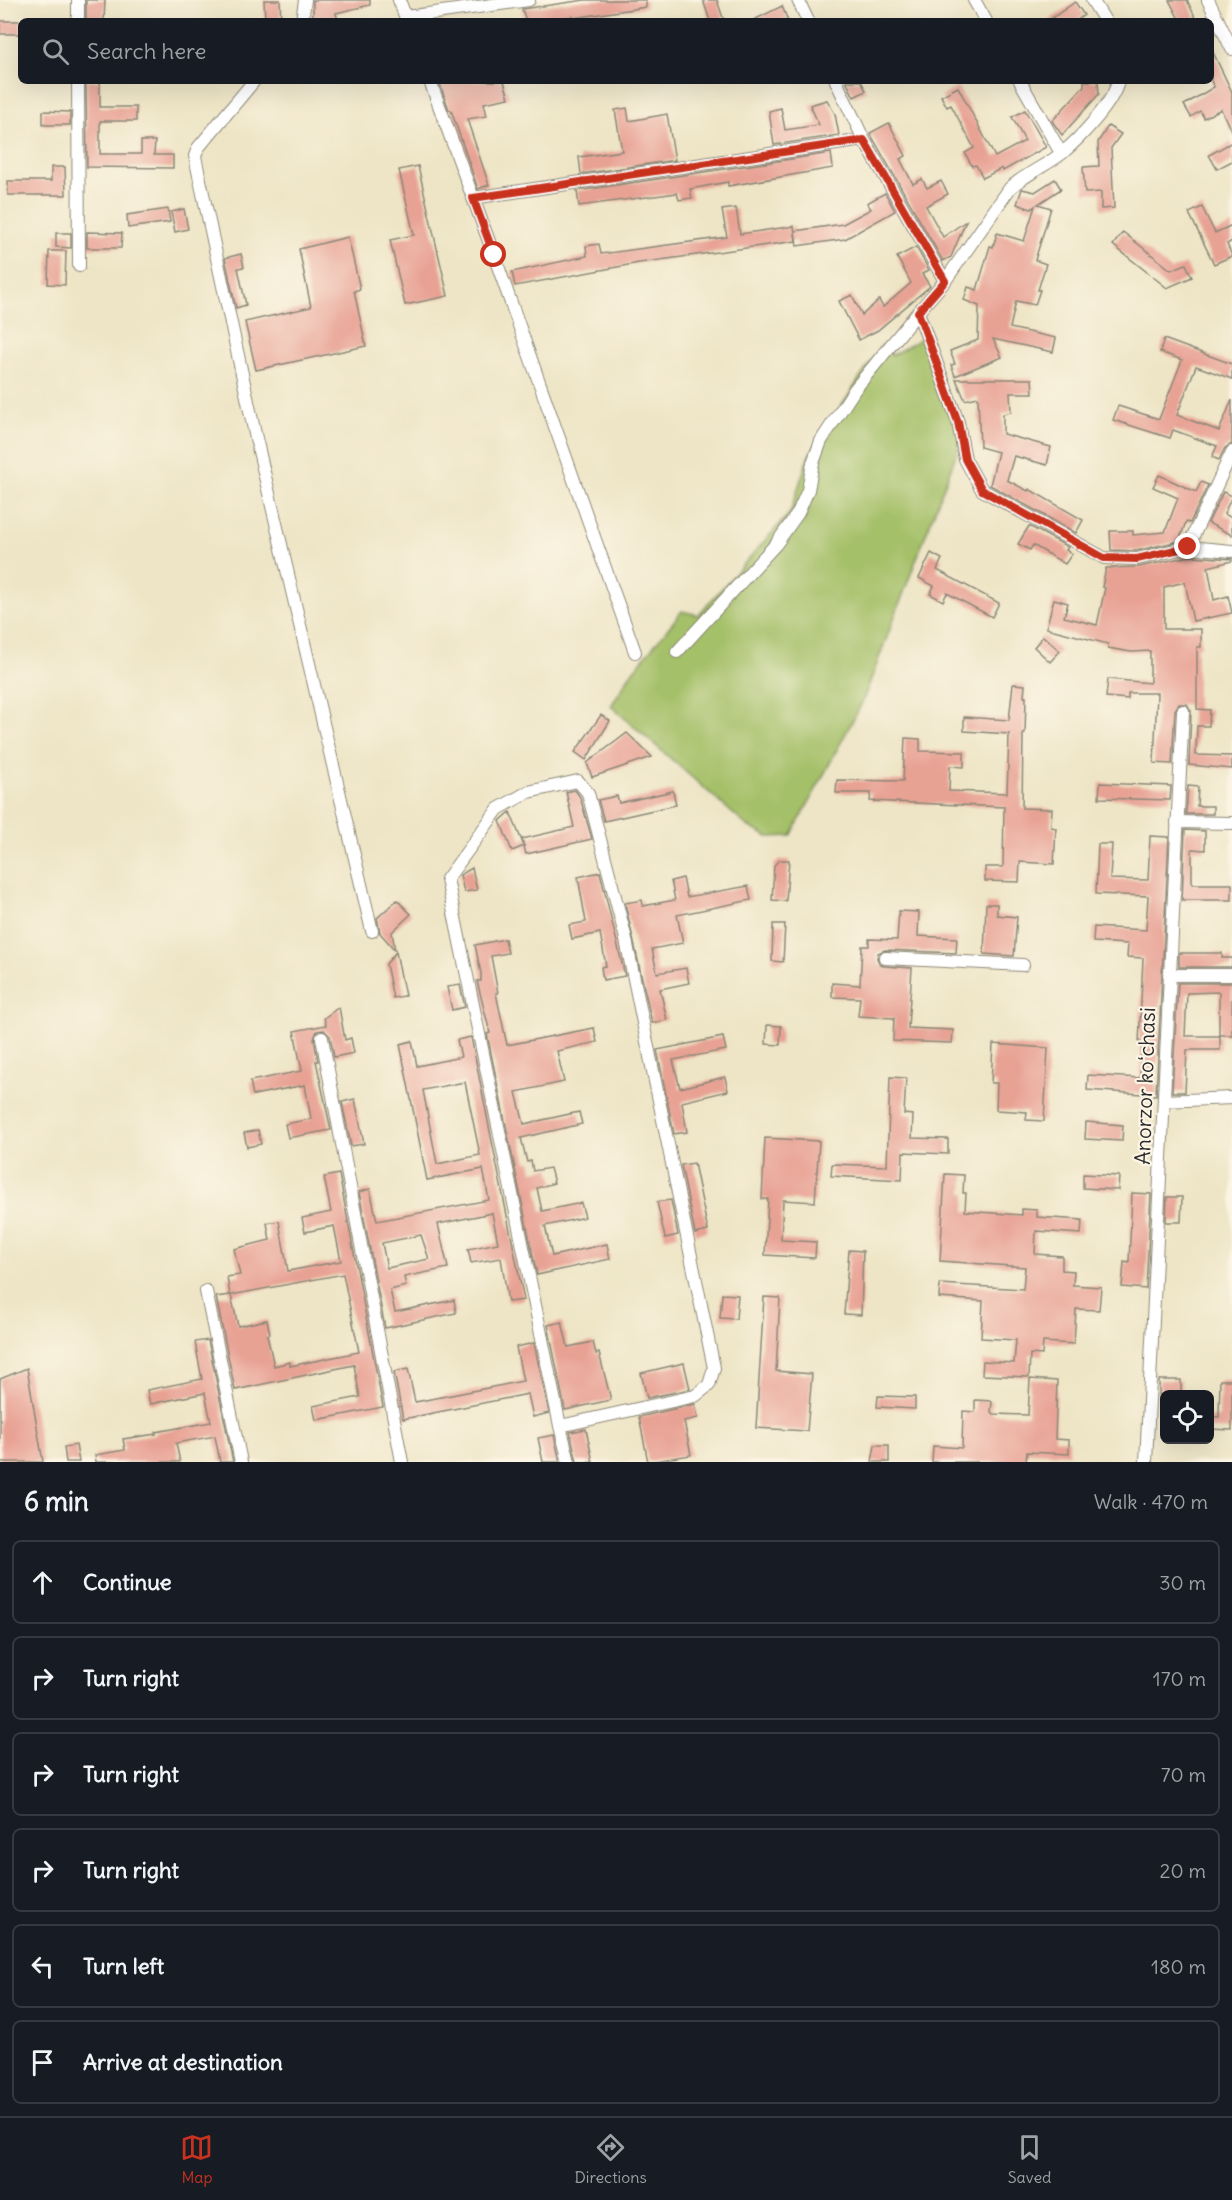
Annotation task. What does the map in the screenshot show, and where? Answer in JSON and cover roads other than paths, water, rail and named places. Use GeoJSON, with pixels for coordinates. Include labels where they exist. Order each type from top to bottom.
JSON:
{"type":"FeatureCollection","features":[{"type":"Feature","properties":{"kind":"street"},"geometry":{"type":"LineString","coordinates":[[78,0],[78,18]]}},
{"type":"Feature","properties":{"kind":"street"},"geometry":{"type":"LineString","coordinates":[[302,18],[305,0]]}},
{"type":"Feature","properties":{"kind":"street"},"geometry":{"type":"LineString","coordinates":[[399,0],[407,18]]}},
{"type":"Feature","properties":{"kind":"street"},"geometry":{"type":"LineString","coordinates":[[413,18],[529,0]]}},
{"type":"Feature","properties":{"kind":"street"},"geometry":{"type":"LineString","coordinates":[[798,0],[807,18]]}},
{"type":"Feature","properties":{"kind":"street"},"geometry":{"type":"LineString","coordinates":[[974,0],[984,18]]}},
{"type":"Feature","properties":{"kind":"street"},"geometry":{"type":"LineString","coordinates":[[1092,0],[1103,18]]}},
{"type":"Feature","properties":{"kind":"street"},"geometry":{"type":"LineString","coordinates":[[1208,0],[1232,49]]}},
{"type":"Feature","properties":{"kind":"street"},"geometry":{"type":"LineString","coordinates":[[78,84],[79,266]]}},
{"type":"Feature","properties":{"kind":"street"},"geometry":{"type":"LineString","coordinates":[[251,84],[198,148],[195,156],[255,434],[372,931]]}},
{"type":"Feature","properties":{"kind":"street"},"geometry":{"type":"LineString","coordinates":[[431,84],[635,652]]}},
{"type":"Feature","properties":{"kind":"street"},"geometry":{"type":"LineString","coordinates":[[837,84],[864,140],[945,281]]}},
{"type":"Feature","properties":{"kind":"street"},"geometry":{"type":"LineString","coordinates":[[1022,84],[1061,153]]}},
{"type":"Feature","properties":{"kind":"street"},"geometry":{"type":"LineString","coordinates":[[677,652],[776,544],[798,513],[808,490],[813,464],[821,441],[855,389],[945,281],[1010,188],[1061,153],[1106,107],[1117,84]]}},
{"type":"Feature","properties":{"kind":"street"},"geometry":{"type":"LineString","coordinates":[[473,198],[864,140]]}},
{"type":"Feature","properties":{"kind":"street"},"geometry":{"type":"LineString","coordinates":[[918,312],[958,422],[965,459],[982,490],[1104,558],[1137,559],[1188,547],[1232,551]]}},
{"type":"Feature","properties":{"kind":"street"},"geometry":{"type":"LineString","coordinates":[[1188,547],[1232,452]]}},
{"type":"Feature","properties":{"kind":"street","name":"Anorzor koʻchasi"},"geometry":{"type":"LineString","coordinates":[[1146,1462],[1183,711]]}},
{"type":"Feature","properties":{"kind":"street"},"geometry":{"type":"LineString","coordinates":[[560,1426],[695,1396],[710,1385],[714,1368],[625,935],[588,793],[578,781],[528,792],[498,809],[447,879],[560,1426],[569,1462]]}},
{"type":"Feature","properties":{"kind":"street"},"geometry":{"type":"LineString","coordinates":[[1177,822],[1232,823]]}},
{"type":"Feature","properties":{"kind":"street"},"geometry":{"type":"LineString","coordinates":[[885,958],[1023,965]]}},
{"type":"Feature","properties":{"kind":"street"},"geometry":{"type":"LineString","coordinates":[[1169,975],[1232,975]]}},
{"type":"Feature","properties":{"kind":"street"},"geometry":{"type":"LineString","coordinates":[[322,1038],[402,1462]]}},
{"type":"Feature","properties":{"kind":"street"},"geometry":{"type":"LineString","coordinates":[[1164,1101],[1232,1098]]}},
{"type":"Feature","properties":{"kind":"street"},"geometry":{"type":"LineString","coordinates":[[206,1291],[241,1462]]}}]}
